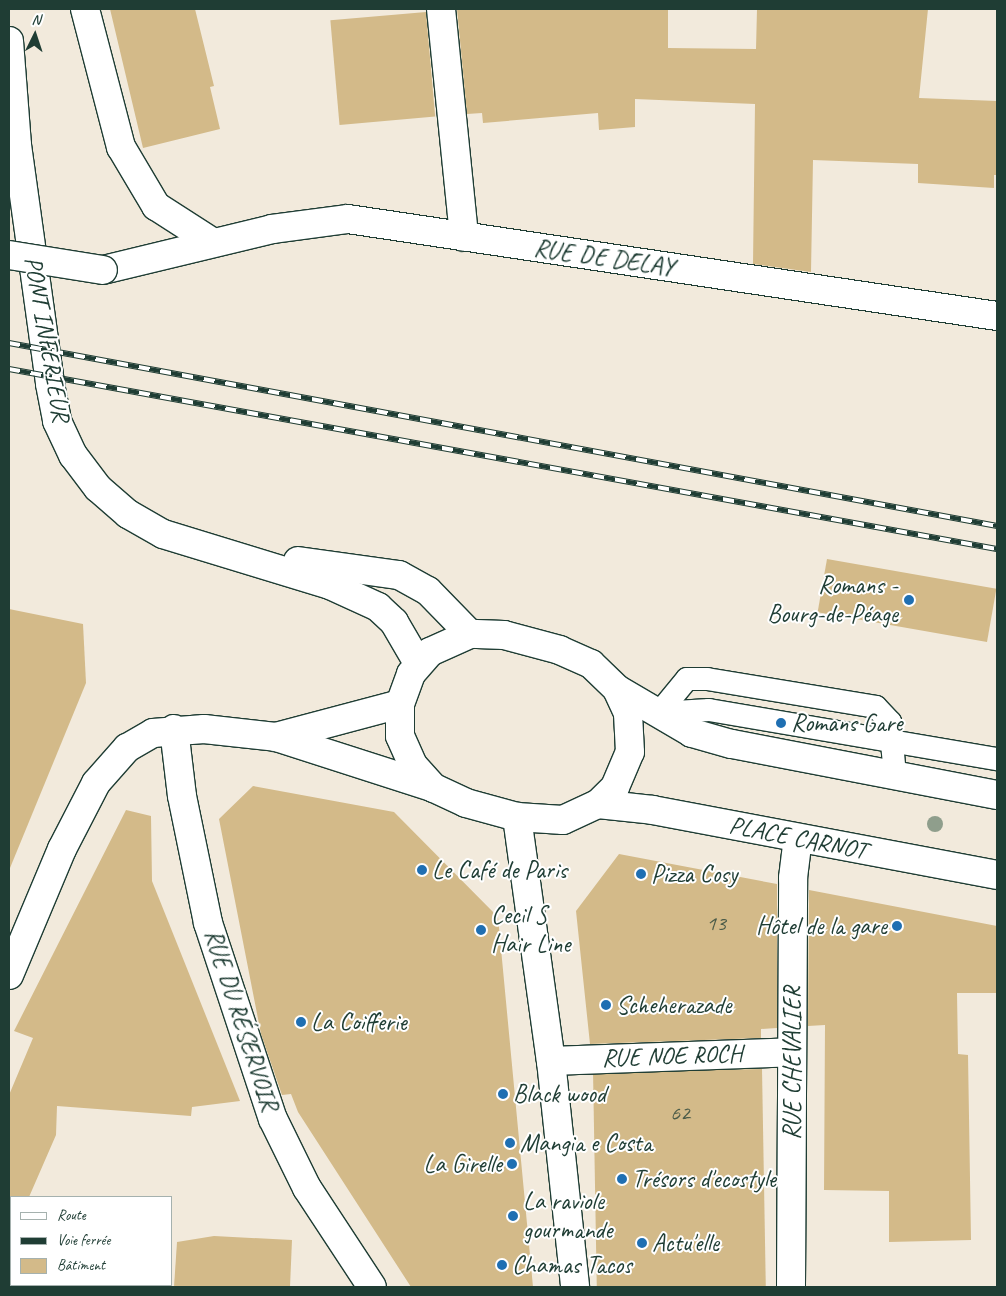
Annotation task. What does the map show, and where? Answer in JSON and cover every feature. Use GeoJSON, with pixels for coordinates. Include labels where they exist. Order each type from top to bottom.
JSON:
{"type":"FeatureCollection","features":[{"type":"Feature","properties":{"kind":"main road"},"geometry":{"type":"LineString","coordinates":[[85,9],[121,147],[156,206],[212,242]]}},
{"type":"Feature","properties":{"kind":"main road"},"geometry":{"type":"LineString","coordinates":[[441,9],[464,236]]}},
{"type":"Feature","properties":{"kind":"main road","name":"PONT INFERIEUR"},"geometry":{"type":"LineString","coordinates":[[9,41],[17,145],[57,421],[73,455],[98,488],[128,514],[163,534],[330,585],[378,607],[394,622],[418,663]]}},
{"type":"Feature","properties":{"kind":"main road","name":"RUE DE DELAY"},"geometry":{"type":"LineString","coordinates":[[9,255],[103,270],[212,242],[272,229],[348,219],[997,316]]}},
{"type":"Feature","properties":{"kind":"main road","name":"PONT INFERIEUR"},"geometry":{"type":"LineString","coordinates":[[219,550],[399,575],[428,591],[470,634]]}},
{"type":"Feature","properties":{"kind":"main road"},"geometry":{"type":"LineString","coordinates":[[434,788],[413,765],[400,736],[400,704],[406,684],[418,663],[443,644],[470,634],[504,635],[560,650],[591,664],[617,689],[692,733],[731,744],[997,794]]}},
{"type":"Feature","properties":{"kind":"main road"},"geometry":{"type":"LineString","coordinates":[[9,975],[62,849],[96,783],[127,748],[153,733],[174,729],[276,737],[434,788],[466,803],[517,817],[563,820],[598,804],[615,787],[630,752],[628,713],[617,689]]}},
{"type":"Feature","properties":{"kind":"main road"},"geometry":{"type":"LineString","coordinates":[[276,737],[400,704]]}},
{"type":"Feature","properties":{"kind":"main road","name":"RUE DU RÉSERVOIR"},"geometry":{"type":"LineString","coordinates":[[174,729],[182,796],[208,923],[273,1119],[307,1188],[372,1287]]}},
{"type":"Feature","properties":{"kind":"main road","name":"PLACE CARNOT"},"geometry":{"type":"LineString","coordinates":[[598,804],[653,810],[798,839],[997,875]]}},
{"type":"Feature","properties":{"kind":"main road"},"geometry":{"type":"LineString","coordinates":[[517,817],[551,1061],[575,1287]]}},
{"type":"Feature","properties":{"kind":"main road","name":"RUE CHEVALIER"},"geometry":{"type":"LineString","coordinates":[[791,1287],[793,878],[798,839]]}},
{"type":"Feature","properties":{"kind":"main road","name":"RUE NOE ROCH"},"geometry":{"type":"LineString","coordinates":[[551,1061],[792,1052]]}},
{"type":"Feature","properties":{"kind":"lane"},"geometry":{"type":"LineString","coordinates":[[659,713],[687,679],[707,679],[876,707],[890,722],[894,743],[895,775]]}},
{"type":"Feature","properties":{"kind":"lane"},"geometry":{"type":"LineString","coordinates":[[659,713],[708,710],[997,760]]}},
{"type":"Feature","properties":{"kind":"building"},"geometry":{"type":"Polygon","coordinates":[[[110,9],[195,9],[214,86],[210,87],[220,129],[143,148],[110,9]]]}},
{"type":"Feature","properties":{"kind":"building"},"geometry":{"type":"Polygon","coordinates":[[[457,9],[668,9],[668,48],[756,49],[757,9],[928,9],[919,98],[997,101],[997,175],[994,175],[994,188],[918,183],[918,164],[813,160],[811,272],[753,264],[755,104],[635,99],[635,127],[599,130],[598,113],[483,123],[482,113],[467,114],[457,9]]]}},
{"type":"Feature","properties":{"kind":"building"},"geometry":{"type":"Polygon","coordinates":[[[426,12],[435,117],[340,125],[330,20],[426,12]]]}},
{"type":"Feature","properties":{"kind":"building","name":"Romans - Bourg-de-Péage"},"geometry":{"type":"Polygon","coordinates":[[[827,559],[996,589],[987,642],[818,612],[827,559]]]}},
{"type":"Feature","properties":{"kind":"building"},"geometry":{"type":"Polygon","coordinates":[[[9,609],[83,624],[86,683],[10,868],[9,609]]]}},
{"type":"Feature","properties":{"kind":"building"},"geometry":{"type":"Polygon","coordinates":[[[253,786],[394,812],[498,917],[533,1287],[411,1287],[298,1112],[291,1094],[282,1095],[261,1034],[219,819],[253,786]]]}},
{"type":"Feature","properties":{"kind":"building"},"geometry":{"type":"Polygon","coordinates":[[[126,810],[151,816],[152,881],[240,1101],[192,1107],[191,1116],[57,1106],[56,1135],[29,1196],[10,1196],[9,1245],[9,1095],[33,1038],[14,1031],[126,810]]]}},
{"type":"Feature","properties":{"kind":"building"},"geometry":{"type":"Polygon","coordinates":[[[619,854],[777,884],[777,1028],[761,1029],[761,1038],[590,1044],[576,911],[619,854]]]}},
{"type":"Feature","properties":{"kind":"building"},"geometry":{"type":"Polygon","coordinates":[[[809,890],[997,926],[997,993],[957,993],[958,1054],[968,1055],[971,1240],[889,1242],[889,1191],[824,1190],[825,1025],[808,1026],[809,890]]]}},
{"type":"Feature","properties":{"kind":"building"},"geometry":{"type":"Polygon","coordinates":[[[762,1069],[766,1287],[597,1287],[593,1072],[762,1069]]]}},
{"type":"Feature","properties":{"kind":"building"},"geometry":{"type":"Polygon","coordinates":[[[214,1236],[292,1240],[290,1287],[174,1287],[177,1242],[214,1236]]]}},
{"type":"Feature","properties":{"kind":"railway"},"geometry":{"type":"LineString","coordinates":[[9,343],[997,526]]}},
{"type":"Feature","properties":{"kind":"railway"},"geometry":{"type":"LineString","coordinates":[[9,369],[997,549]]}},
{"type":"Feature","properties":{"kind":"place","name":"Romans - Bourg-de-Péage"},"geometry":{"type":"Point","coordinates":[909,600]}},
{"type":"Feature","properties":{"kind":"place","name":"Romans Gare"},"geometry":{"type":"Point","coordinates":[781,723]}},
{"type":"Feature","properties":{"kind":"place","name":"Le Café de Paris"},"geometry":{"type":"Point","coordinates":[422,870]}},
{"type":"Feature","properties":{"kind":"place","name":"Pizza Cosy"},"geometry":{"type":"Point","coordinates":[641,874]}},
{"type":"Feature","properties":{"kind":"place","name":"Hôtel de la gare"},"geometry":{"type":"Point","coordinates":[897,926]}},
{"type":"Feature","properties":{"kind":"place","name":"Cecil S Hair Line"},"geometry":{"type":"Point","coordinates":[481,930]}},
{"type":"Feature","properties":{"kind":"place","name":"Scheherazade"},"geometry":{"type":"Point","coordinates":[606,1005]}},
{"type":"Feature","properties":{"kind":"place","name":"La Coifferie"},"geometry":{"type":"Point","coordinates":[301,1022]}},
{"type":"Feature","properties":{"kind":"place","name":"Black wood"},"geometry":{"type":"Point","coordinates":[503,1094]}},
{"type":"Feature","properties":{"kind":"place","name":"Mangia e Costa"},"geometry":{"type":"Point","coordinates":[510,1143]}},
{"type":"Feature","properties":{"kind":"place","name":"La Girelle"},"geometry":{"type":"Point","coordinates":[512,1164]}},
{"type":"Feature","properties":{"kind":"place","name":"Trésors d'ecostyle"},"geometry":{"type":"Point","coordinates":[622,1179]}},
{"type":"Feature","properties":{"kind":"place","name":"La raviole gourmande"},"geometry":{"type":"Point","coordinates":[513,1216]}},
{"type":"Feature","properties":{"kind":"place","name":"Actu'elle"},"geometry":{"type":"Point","coordinates":[642,1243]}},
{"type":"Feature","properties":{"kind":"place","name":"Chamas Tacos"},"geometry":{"type":"Point","coordinates":[502,1265]}}]}
